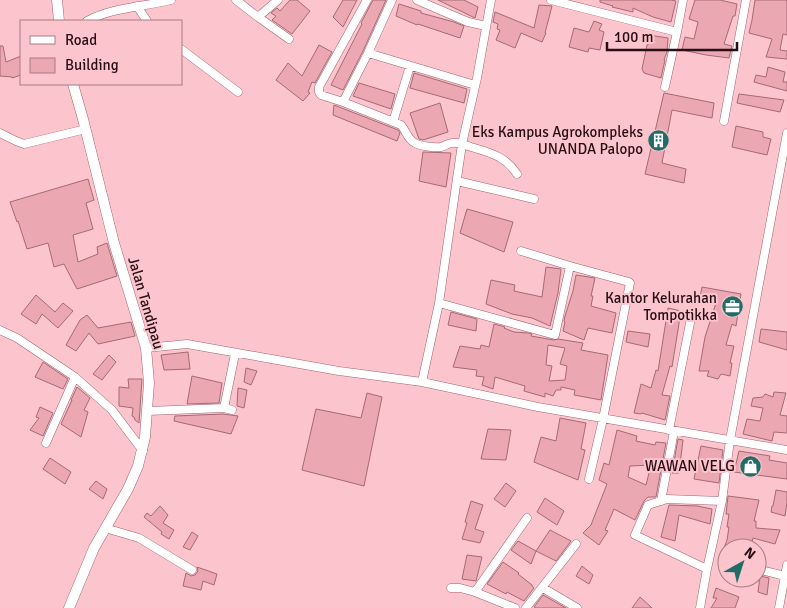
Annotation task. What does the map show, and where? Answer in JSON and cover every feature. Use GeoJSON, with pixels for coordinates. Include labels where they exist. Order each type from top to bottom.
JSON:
{"type":"FeatureCollection","features":[{"type":"Feature","properties":{"kind":"street"},"geometry":{"type":"LineString","coordinates":[[57,0],[59,20]]}},
{"type":"Feature","properties":{"kind":"street"},"geometry":{"type":"LineString","coordinates":[[90,20],[114,10],[171,0]]}},
{"type":"Feature","properties":{"kind":"street"},"geometry":{"type":"LineString","coordinates":[[236,0],[289,39]]}},
{"type":"Feature","properties":{"kind":"street"},"geometry":{"type":"LineString","coordinates":[[258,17],[278,0]]}},
{"type":"Feature","properties":{"kind":"street"},"geometry":{"type":"LineString","coordinates":[[367,0],[318,87],[321,95],[403,127],[407,136],[416,144],[439,147],[454,142],[493,153],[512,167],[517,174]]}},
{"type":"Feature","properties":{"kind":"street"},"geometry":{"type":"LineString","coordinates":[[343,102],[392,0]]}},
{"type":"Feature","properties":{"kind":"street"},"geometry":{"type":"LineString","coordinates":[[417,0],[468,22],[486,26]]}},
{"type":"Feature","properties":{"kind":"street"},"geometry":{"type":"LineString","coordinates":[[422,382],[439,303],[462,144],[475,86],[490,0]]}},
{"type":"Feature","properties":{"kind":"street"},"geometry":{"type":"LineString","coordinates":[[551,0],[677,32]]}},
{"type":"Feature","properties":{"kind":"street"},"geometry":{"type":"LineString","coordinates":[[665,87],[683,0]]}},
{"type":"Feature","properties":{"kind":"street"},"geometry":{"type":"LineString","coordinates":[[724,121],[746,0]]}},
{"type":"Feature","properties":{"kind":"street"},"geometry":{"type":"LineString","coordinates":[[137,6],[146,20]]}},
{"type":"Feature","properties":{"kind":"street"},"geometry":{"type":"LineString","coordinates":[[182,50],[238,92]]}},
{"type":"Feature","properties":{"kind":"street"},"geometry":{"type":"LineString","coordinates":[[368,53],[475,86]]}},
{"type":"Feature","properties":{"kind":"street"},"geometry":{"type":"LineString","coordinates":[[393,122],[410,66]]}},
{"type":"Feature","properties":{"kind":"street","name":"Jalan Tandipau"},"geometry":{"type":"LineString","coordinates":[[69,608],[94,548],[128,489],[138,466],[143,451],[149,383],[146,348],[114,243],[73,85]]}},
{"type":"Feature","properties":{"kind":"street"},"geometry":{"type":"LineString","coordinates":[[0,133],[24,144],[86,129]]}},
{"type":"Feature","properties":{"kind":"street"},"geometry":{"type":"LineString","coordinates":[[700,608],[722,501],[730,440],[786,148],[787,133]]}},
{"type":"Feature","properties":{"kind":"street"},"geometry":{"type":"LineString","coordinates":[[457,181],[534,199]]}},
{"type":"Feature","properties":{"kind":"street"},"geometry":{"type":"LineString","coordinates":[[521,250],[630,283],[590,479]]}},
{"type":"Feature","properties":{"kind":"street"},"geometry":{"type":"LineString","coordinates":[[439,303],[555,335],[570,266]]}},
{"type":"Feature","properties":{"kind":"street"},"geometry":{"type":"LineString","coordinates":[[661,501],[692,313]]}},
{"type":"Feature","properties":{"kind":"street"},"geometry":{"type":"LineString","coordinates":[[0,330],[17,338],[76,377],[112,410],[143,451]]}},
{"type":"Feature","properties":{"kind":"street"},"geometry":{"type":"LineString","coordinates":[[146,348],[187,344],[339,371],[422,382],[538,407],[787,450]]}},
{"type":"Feature","properties":{"kind":"street"},"geometry":{"type":"LineString","coordinates":[[224,408],[235,354]]}},
{"type":"Feature","properties":{"kind":"street"},"geometry":{"type":"LineString","coordinates":[[46,443],[76,377]]}},
{"type":"Feature","properties":{"kind":"street"},"geometry":{"type":"LineString","coordinates":[[148,411],[224,408],[232,410]]}},
{"type":"Feature","properties":{"kind":"street"},"geometry":{"type":"LineString","coordinates":[[707,569],[635,536],[648,505],[667,499],[722,501]]}},
{"type":"Feature","properties":{"kind":"street"},"geometry":{"type":"LineString","coordinates":[[476,592],[527,518]]}},
{"type":"Feature","properties":{"kind":"street"},"geometry":{"type":"LineString","coordinates":[[105,528],[139,538],[192,570]]}},
{"type":"Feature","properties":{"kind":"street"},"geometry":{"type":"LineString","coordinates":[[526,608],[576,544]]}},
{"type":"Feature","properties":{"kind":"street"},"geometry":{"type":"LineString","coordinates":[[779,608],[787,565]]}},
{"type":"Feature","properties":{"kind":"street"},"geometry":{"type":"LineString","coordinates":[[767,572],[785,576]]}},
{"type":"Feature","properties":{"kind":"street"},"geometry":{"type":"LineString","coordinates":[[450,588],[460,588],[476,592],[515,608]]}},
{"type":"Feature","properties":{"kind":"street"},"geometry":{"type":"LineString","coordinates":[[542,588],[577,608]]}},
{"type":"Feature","properties":{"kind":"building"},"geometry":{"type":"Polygon","coordinates":[[[290,0],[297,0],[310,11],[292,34],[272,20],[276,16],[271,13],[277,8],[280,11],[290,0]]]}},
{"type":"Feature","properties":{"kind":"building"},"geometry":{"type":"Polygon","coordinates":[[[343,0],[357,0],[343,27],[333,17],[343,0]]]}},
{"type":"Feature","properties":{"kind":"building"},"geometry":{"type":"Polygon","coordinates":[[[373,0],[386,0],[343,90],[331,85],[373,0]]]}},
{"type":"Feature","properties":{"kind":"building"},"geometry":{"type":"Polygon","coordinates":[[[438,0],[464,0],[478,7],[475,18],[438,0]]]}},
{"type":"Feature","properties":{"kind":"building"},"geometry":{"type":"Polygon","coordinates":[[[600,0],[676,1],[671,22],[653,17],[633,8],[633,12],[612,7],[600,2],[600,0]]]}},
{"type":"Feature","properties":{"kind":"building"},"geometry":{"type":"Polygon","coordinates":[[[695,0],[720,0],[737,4],[735,16],[733,16],[724,44],[732,46],[729,58],[682,50],[685,37],[694,39],[698,22],[689,19],[695,0]]]}},
{"type":"Feature","properties":{"kind":"building"},"geometry":{"type":"Polygon","coordinates":[[[755,0],[787,0],[787,35],[783,34],[780,50],[787,51],[787,59],[766,57],[772,39],[749,33],[755,0]]]}},
{"type":"Feature","properties":{"kind":"building"},"geometry":{"type":"Polygon","coordinates":[[[399,4],[464,26],[460,38],[417,25],[396,16],[399,4]]]}},
{"type":"Feature","properties":{"kind":"building"},"geometry":{"type":"Polygon","coordinates":[[[539,5],[552,6],[542,42],[521,33],[515,48],[496,40],[500,30],[497,29],[498,24],[493,22],[495,12],[534,28],[539,5]]]}},
{"type":"Feature","properties":{"kind":"building"},"geometry":{"type":"Polygon","coordinates":[[[594,21],[602,24],[599,30],[604,32],[600,50],[589,48],[588,52],[569,47],[574,28],[589,32],[594,21]]]}},
{"type":"Feature","properties":{"kind":"building"},"geometry":{"type":"Polygon","coordinates":[[[649,35],[668,38],[661,78],[644,73],[642,69],[649,35]]]}},
{"type":"Feature","properties":{"kind":"building"},"geometry":{"type":"Polygon","coordinates":[[[319,45],[332,52],[315,83],[312,82],[308,92],[310,93],[303,101],[276,80],[288,63],[302,76],[319,45]]]}},
{"type":"Feature","properties":{"kind":"building"},"geometry":{"type":"Polygon","coordinates":[[[0,46],[3,46],[6,62],[20,56],[20,75],[12,78],[0,76],[0,46]]]}},
{"type":"Feature","properties":{"kind":"building"},"geometry":{"type":"Polygon","coordinates":[[[768,67],[785,72],[783,82],[787,82],[787,91],[754,82],[756,75],[766,77],[768,67]]]}},
{"type":"Feature","properties":{"kind":"building"},"geometry":{"type":"Polygon","coordinates":[[[414,73],[467,89],[464,103],[410,88],[414,73]]]}},
{"type":"Feature","properties":{"kind":"building"},"geometry":{"type":"Polygon","coordinates":[[[359,83],[395,94],[391,109],[353,96],[359,83]]]}},
{"type":"Feature","properties":{"kind":"building","name":"Eks Kampus Agrokompleks UNANDA Palopo"},"geometry":{"type":"Polygon","coordinates":[[[664,93],[714,103],[712,118],[672,110],[662,163],[686,169],[684,183],[645,174],[664,93]]]}},
{"type":"Feature","properties":{"kind":"building"},"geometry":{"type":"Polygon","coordinates":[[[739,94],[784,100],[780,112],[737,103],[739,94]]]}},
{"type":"Feature","properties":{"kind":"building"},"geometry":{"type":"Polygon","coordinates":[[[440,103],[448,132],[423,140],[419,139],[410,113],[440,103]]]}},
{"type":"Feature","properties":{"kind":"building"},"geometry":{"type":"Polygon","coordinates":[[[334,105],[398,130],[400,133],[397,141],[333,115],[334,105]]]}},
{"type":"Feature","properties":{"kind":"building"},"geometry":{"type":"Polygon","coordinates":[[[736,126],[763,132],[763,137],[771,139],[767,155],[732,147],[736,126]]]}},
{"type":"Feature","properties":{"kind":"building"},"geometry":{"type":"Polygon","coordinates":[[[423,152],[451,153],[446,187],[419,181],[423,152]]]}},
{"type":"Feature","properties":{"kind":"building"},"geometry":{"type":"Polygon","coordinates":[[[88,179],[94,200],[86,203],[93,229],[73,235],[78,262],[98,254],[97,247],[107,243],[117,276],[77,289],[64,264],[54,267],[48,243],[27,249],[10,202],[88,179]]]}},
{"type":"Feature","properties":{"kind":"building"},"geometry":{"type":"Polygon","coordinates":[[[467,209],[513,222],[504,252],[460,233],[467,209]]]}},
{"type":"Feature","properties":{"kind":"building"},"geometry":{"type":"Polygon","coordinates":[[[546,267],[561,269],[558,293],[550,326],[532,318],[512,314],[486,304],[491,280],[515,285],[514,291],[542,297],[546,267]]]}},
{"type":"Feature","properties":{"kind":"building"},"geometry":{"type":"Polygon","coordinates":[[[576,275],[595,278],[591,306],[616,313],[612,333],[588,328],[584,340],[563,331],[576,275]]]}},
{"type":"Feature","properties":{"kind":"building"},"geometry":{"type":"Polygon","coordinates":[[[702,287],[741,294],[736,326],[732,324],[726,345],[734,346],[730,363],[732,363],[730,376],[721,374],[718,379],[707,376],[709,371],[699,371],[705,337],[716,303],[699,301],[702,287]]]}},
{"type":"Feature","properties":{"kind":"building"},"geometry":{"type":"Polygon","coordinates":[[[36,295],[55,312],[63,303],[73,311],[58,328],[42,314],[36,324],[21,314],[36,295]]]}},
{"type":"Feature","properties":{"kind":"building"},"geometry":{"type":"Polygon","coordinates":[[[668,308],[681,311],[672,367],[670,366],[662,395],[670,396],[665,420],[642,413],[634,413],[641,384],[651,388],[656,370],[658,371],[668,308]]]}},
{"type":"Feature","properties":{"kind":"building"},"geometry":{"type":"Polygon","coordinates":[[[451,312],[477,319],[476,331],[448,325],[451,312]]]}},
{"type":"Feature","properties":{"kind":"building"},"geometry":{"type":"Polygon","coordinates":[[[87,315],[98,328],[131,322],[135,336],[98,344],[89,333],[76,351],[66,345],[80,320],[87,315]]]}},
{"type":"Feature","properties":{"kind":"building"},"geometry":{"type":"Polygon","coordinates":[[[494,324],[514,332],[532,334],[531,336],[583,343],[581,350],[608,355],[601,400],[574,395],[575,390],[561,387],[561,390],[556,390],[553,396],[545,393],[545,397],[524,391],[525,386],[495,377],[493,389],[482,385],[484,377],[476,376],[477,370],[453,367],[460,346],[480,349],[481,345],[489,347],[494,324]],[[548,345],[546,365],[552,366],[549,381],[565,380],[567,366],[560,364],[565,348],[548,345]]]}},
{"type":"Feature","properties":{"kind":"building"},"geometry":{"type":"Polygon","coordinates":[[[761,329],[787,332],[787,350],[759,342],[761,329]]]}},
{"type":"Feature","properties":{"kind":"building"},"geometry":{"type":"Polygon","coordinates":[[[628,331],[650,334],[648,347],[626,342],[628,331]]]}},
{"type":"Feature","properties":{"kind":"building"},"geometry":{"type":"Polygon","coordinates":[[[188,352],[190,369],[164,370],[161,355],[188,352]]]}},
{"type":"Feature","properties":{"kind":"building"},"geometry":{"type":"Polygon","coordinates":[[[109,355],[116,362],[102,380],[93,374],[109,355]]]}},
{"type":"Feature","properties":{"kind":"building"},"geometry":{"type":"Polygon","coordinates":[[[43,362],[68,379],[63,389],[35,377],[43,362]]]}},
{"type":"Feature","properties":{"kind":"building"},"geometry":{"type":"Polygon","coordinates":[[[246,368],[257,371],[251,385],[244,382],[246,368]]]}},
{"type":"Feature","properties":{"kind":"building"},"geometry":{"type":"Polygon","coordinates":[[[192,376],[222,383],[219,403],[187,404],[192,376]]]}},
{"type":"Feature","properties":{"kind":"building"},"geometry":{"type":"Polygon","coordinates":[[[128,379],[142,379],[139,423],[132,416],[133,408],[119,406],[119,387],[129,388],[128,379]]]}},
{"type":"Feature","properties":{"kind":"building"},"geometry":{"type":"Polygon","coordinates":[[[77,387],[90,398],[84,410],[88,412],[81,437],[61,424],[77,387]]]}},
{"type":"Feature","properties":{"kind":"building"},"geometry":{"type":"Polygon","coordinates":[[[238,388],[247,390],[244,408],[237,406],[238,388]]]}},
{"type":"Feature","properties":{"kind":"building"},"geometry":{"type":"Polygon","coordinates":[[[774,392],[786,393],[780,415],[787,416],[787,433],[774,432],[772,441],[743,434],[747,419],[760,421],[763,408],[751,406],[753,398],[763,397],[765,394],[773,397],[774,392]]]}},
{"type":"Feature","properties":{"kind":"building"},"geometry":{"type":"Polygon","coordinates":[[[367,393],[382,397],[364,486],[302,470],[316,409],[361,418],[367,393]]]}},
{"type":"Feature","properties":{"kind":"building"},"geometry":{"type":"Polygon","coordinates":[[[40,407],[53,413],[43,436],[30,430],[39,418],[36,417],[40,407]]]}},
{"type":"Feature","properties":{"kind":"building"},"geometry":{"type":"Polygon","coordinates":[[[223,414],[238,416],[231,434],[174,421],[175,416],[223,414]]]}},
{"type":"Feature","properties":{"kind":"building"},"geometry":{"type":"Polygon","coordinates":[[[560,418],[586,423],[581,449],[585,450],[578,480],[534,462],[541,437],[556,441],[560,418]]]}},
{"type":"Feature","properties":{"kind":"building"},"geometry":{"type":"Polygon","coordinates":[[[488,429],[511,430],[506,460],[481,459],[488,429]]]}},
{"type":"Feature","properties":{"kind":"building"},"geometry":{"type":"Polygon","coordinates":[[[617,430],[637,436],[636,441],[655,445],[656,442],[666,443],[656,497],[648,497],[644,501],[635,520],[614,509],[605,530],[608,531],[599,545],[583,533],[591,525],[607,484],[599,480],[604,463],[609,465],[617,430]],[[651,465],[630,466],[628,477],[646,485],[651,465]]]}},
{"type":"Feature","properties":{"kind":"building"},"geometry":{"type":"Polygon","coordinates":[[[678,439],[683,440],[679,473],[672,473],[678,439]]]}},
{"type":"Feature","properties":{"kind":"building"},"geometry":{"type":"Polygon","coordinates":[[[701,446],[723,450],[719,483],[694,479],[701,446]]]}},
{"type":"Feature","properties":{"kind":"building","name":"WAWAN VELG"},"geometry":{"type":"Polygon","coordinates":[[[739,451],[770,456],[769,460],[787,463],[787,479],[734,472],[739,451]]]}},
{"type":"Feature","properties":{"kind":"building"},"geometry":{"type":"Polygon","coordinates":[[[50,458],[71,472],[65,484],[43,469],[50,458]]]}},
{"type":"Feature","properties":{"kind":"building"},"geometry":{"type":"Polygon","coordinates":[[[96,481],[107,489],[103,499],[89,489],[96,481]]]}},
{"type":"Feature","properties":{"kind":"building"},"geometry":{"type":"Polygon","coordinates":[[[506,483],[516,491],[505,507],[494,499],[506,483]]]}},
{"type":"Feature","properties":{"kind":"building"},"geometry":{"type":"Polygon","coordinates":[[[776,490],[787,492],[785,516],[771,512],[776,490]]]}},
{"type":"Feature","properties":{"kind":"building"},"geometry":{"type":"Polygon","coordinates":[[[728,496],[759,500],[754,521],[756,521],[756,528],[780,530],[775,544],[767,542],[767,538],[727,538],[729,514],[726,514],[728,496]]]}},
{"type":"Feature","properties":{"kind":"building"},"geometry":{"type":"Polygon","coordinates":[[[545,498],[564,511],[557,525],[537,512],[545,498]]]}},
{"type":"Feature","properties":{"kind":"building"},"geometry":{"type":"Polygon","coordinates":[[[471,501],[483,505],[475,529],[484,532],[480,543],[462,539],[471,501]]]}},
{"type":"Feature","properties":{"kind":"building"},"geometry":{"type":"Polygon","coordinates":[[[669,505],[697,506],[712,509],[710,524],[679,515],[675,541],[661,537],[669,505]]]}},
{"type":"Feature","properties":{"kind":"building"},"geometry":{"type":"Polygon","coordinates":[[[160,506],[168,515],[163,523],[174,530],[169,539],[161,534],[162,532],[144,517],[147,513],[151,516],[160,506]]]}},
{"type":"Feature","properties":{"kind":"building"},"geometry":{"type":"Polygon","coordinates":[[[550,530],[571,541],[556,561],[536,551],[550,530]]]}},
{"type":"Feature","properties":{"kind":"building"},"geometry":{"type":"Polygon","coordinates":[[[192,532],[198,536],[190,550],[183,547],[192,532]]]}},
{"type":"Feature","properties":{"kind":"building"},"geometry":{"type":"Polygon","coordinates":[[[518,541],[536,551],[531,564],[511,550],[518,541]]]}},
{"type":"Feature","properties":{"kind":"building"},"geometry":{"type":"Polygon","coordinates":[[[467,555],[482,557],[476,581],[462,579],[467,555]]]}},
{"type":"Feature","properties":{"kind":"building"},"geometry":{"type":"Polygon","coordinates":[[[503,562],[519,573],[534,588],[524,601],[487,584],[503,562]]]}},
{"type":"Feature","properties":{"kind":"building"},"geometry":{"type":"Polygon","coordinates":[[[582,566],[593,575],[589,584],[576,576],[582,566]]]}},
{"type":"Feature","properties":{"kind":"building"},"geometry":{"type":"Polygon","coordinates":[[[197,567],[217,574],[214,585],[203,581],[201,590],[183,586],[186,573],[191,576],[195,575],[198,571],[197,567]]]}},
{"type":"Feature","properties":{"kind":"building"},"geometry":{"type":"Polygon","coordinates":[[[767,578],[769,578],[767,595],[758,592],[758,588],[767,588],[767,578]]]}},
{"type":"Feature","properties":{"kind":"building"},"geometry":{"type":"Polygon","coordinates":[[[716,588],[739,597],[735,608],[711,608],[717,598],[713,598],[716,588]]]}},
{"type":"Feature","properties":{"kind":"building"},"geometry":{"type":"Polygon","coordinates":[[[543,595],[566,608],[534,607],[543,595]]]}},
{"type":"Feature","properties":{"kind":"building"},"geometry":{"type":"Polygon","coordinates":[[[640,597],[652,608],[632,608],[640,597]]]}},
{"type":"Feature","properties":{"kind":"place","name":"Eks Kampus Agrokompleks UNANDA Palopo"},"geometry":{"type":"Point","coordinates":[659,141]}},
{"type":"Feature","properties":{"kind":"place","name":"Kantor Kelurahan Tompotikka"},"geometry":{"type":"Point","coordinates":[733,307]}},
{"type":"Feature","properties":{"kind":"place","name":"WAWAN VELG"},"geometry":{"type":"Point","coordinates":[751,466]}}]}
